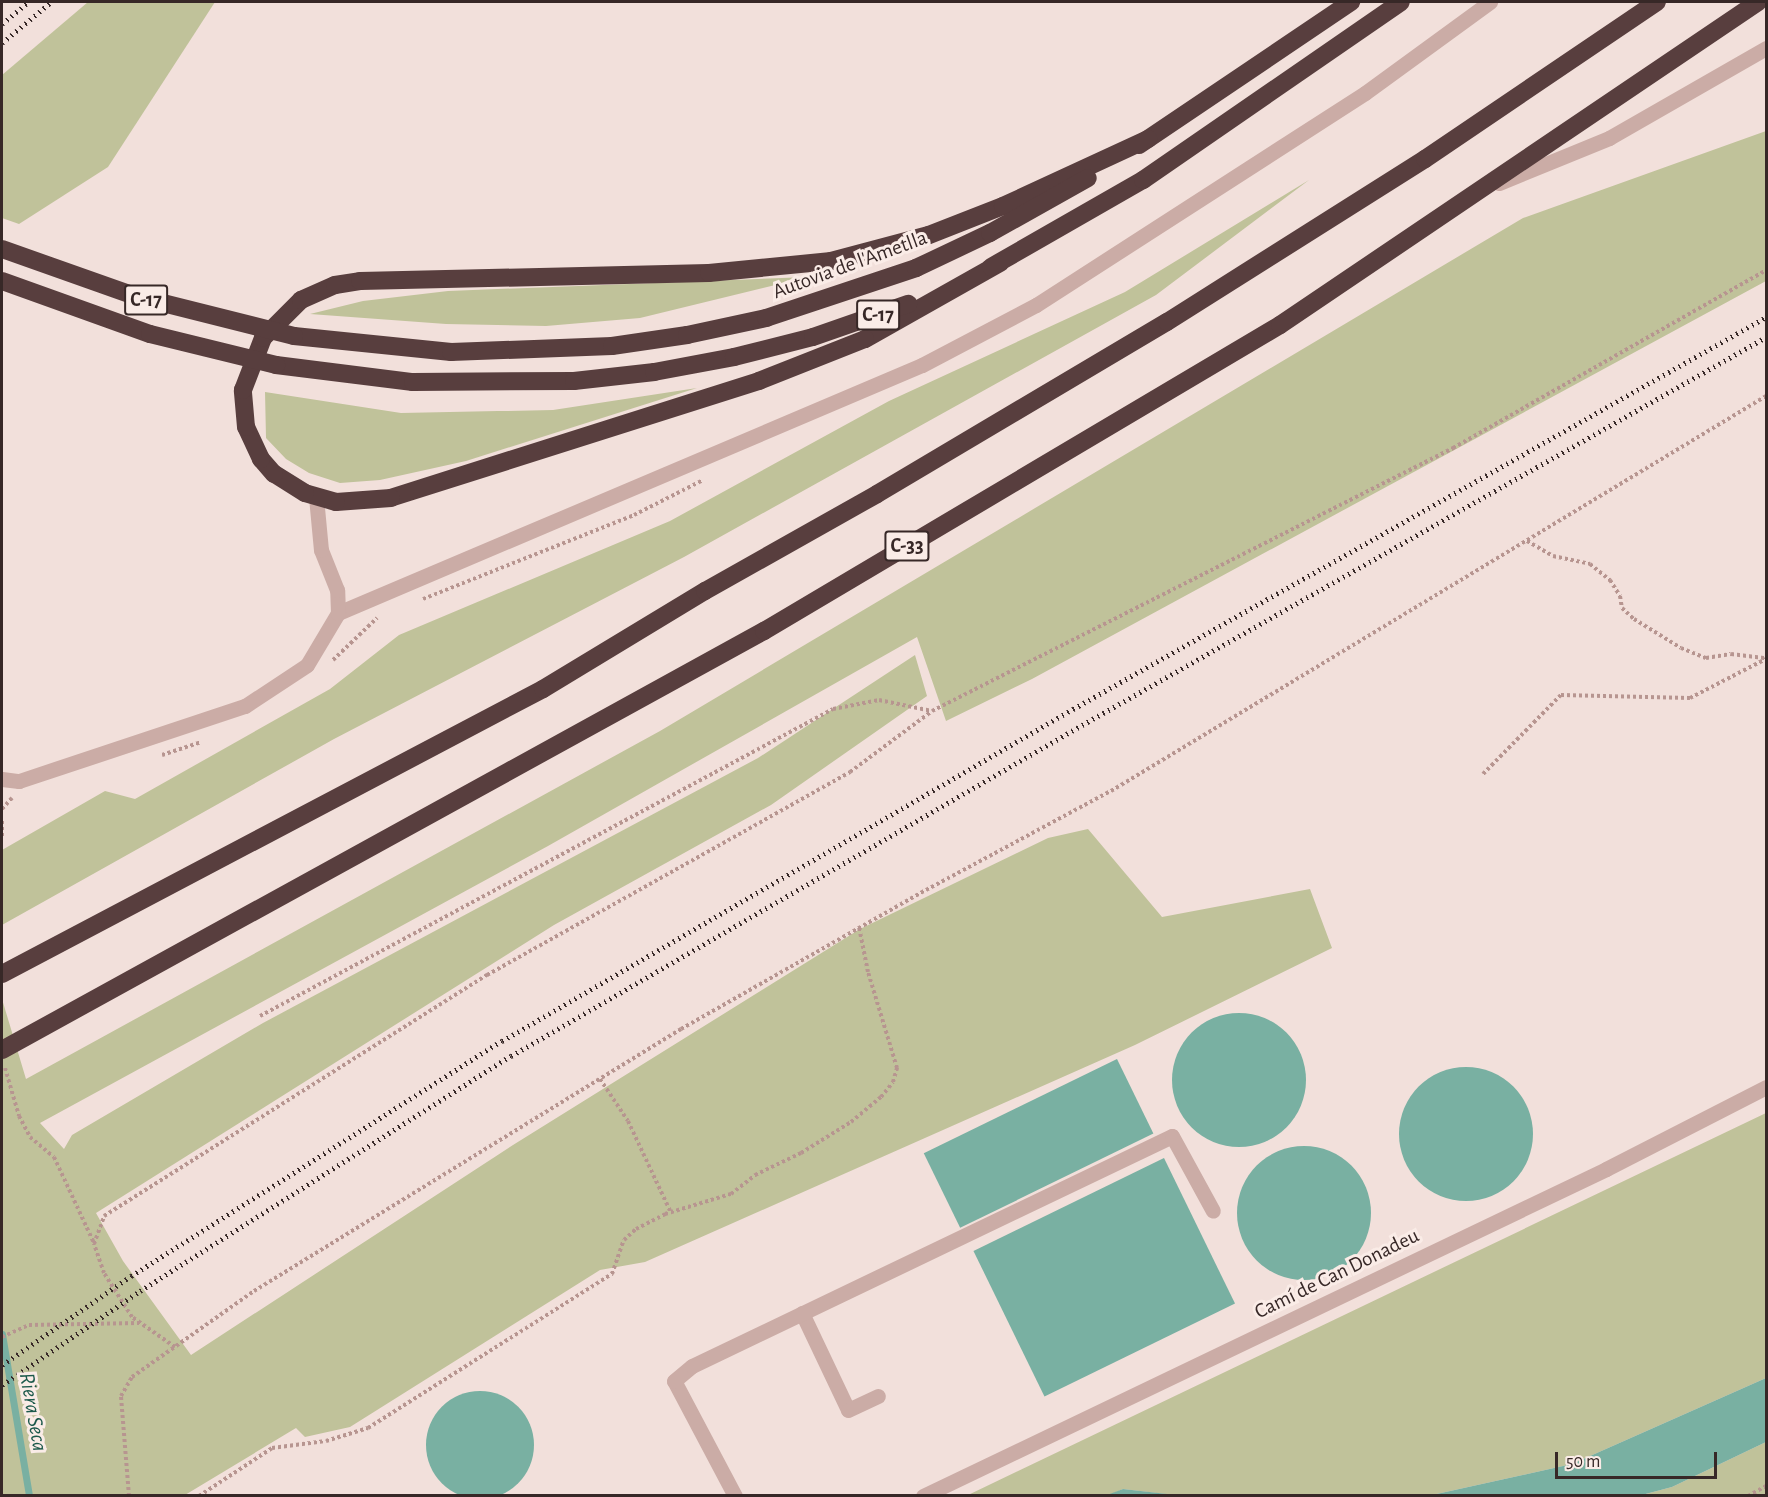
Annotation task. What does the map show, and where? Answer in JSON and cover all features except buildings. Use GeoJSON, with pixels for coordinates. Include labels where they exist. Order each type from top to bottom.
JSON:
{"type":"FeatureCollection","features":[{"type":"Feature","properties":{"kind":"highway","name":"Autovia de l'Ametlla"},"geometry":{"type":"LineString","coordinates":[[2,249],[145,299],[294,336],[451,352],[531,352],[612,346],[766,318],[927,263],[1058,197],[1351,2]]}},
{"type":"Feature","properties":{"kind":"highway","name":"C-17"},"geometry":{"type":"LineString","coordinates":[[2,281],[150,334],[276,365],[413,382],[494,384],[654,372],[813,337],[889,311],[1000,263],[1152,174],[1401,2]]}},
{"type":"Feature","properties":{"kind":"highway"},"geometry":{"type":"LineString","coordinates":[[2,974],[543,689],[705,591],[877,494],[1167,322],[1425,159],[1658,2]]}},
{"type":"Feature","properties":{"kind":"highway","name":"C-33"},"geometry":{"type":"LineString","coordinates":[[3,1057],[23,1038],[764,631],[1280,326],[1758,2]]}},
{"type":"Feature","properties":{"kind":"highway"},"geometry":{"type":"LineString","coordinates":[[1000,263],[865,339],[759,381],[417,493],[361,503],[316,497],[274,474],[261,459],[252,445],[243,409],[248,370],[263,338],[288,310],[316,292],[360,281],[709,273],[831,261],[939,231],[1003,206],[1148,139]]}},
{"type":"Feature","properties":{"kind":"street"},"geometry":{"type":"LineString","coordinates":[[338,613],[922,365],[1036,305],[1365,93],[1490,2]]}},
{"type":"Feature","properties":{"kind":"street","name":"C-33"},"geometry":{"type":"LineString","coordinates":[[1482,190],[1610,138],[1767,48]]}},
{"type":"Feature","properties":{"kind":"street"},"geometry":{"type":"LineString","coordinates":[[2,779],[19,781],[245,706],[307,665],[338,613],[337,590],[321,550],[316,497]]}},
{"type":"Feature","properties":{"kind":"street","name":"Camí de Can Donadeu"},"geometry":{"type":"LineString","coordinates":[[922,1496],[1606,1169],[1767,1086]]}},
{"type":"Feature","properties":{"kind":"street"},"geometry":{"type":"LineString","coordinates":[[735,1496],[674,1381],[692,1366],[1172,1136],[1213,1211]]}},
{"type":"Feature","properties":{"kind":"street"},"geometry":{"type":"LineString","coordinates":[[802,1313],[848,1410],[878,1396]]}},
{"type":"Feature","properties":{"kind":"path"},"geometry":{"type":"LineString","coordinates":[[94,1244],[104,1216],[487,975],[850,772],[932,711],[1453,448],[1767,270]]}},
{"type":"Feature","properties":{"kind":"path"},"geometry":{"type":"LineString","coordinates":[[129,1496],[121,1395],[132,1377],[254,1291],[600,1078],[860,927],[1111,791],[1767,396]]}},
{"type":"Feature","properties":{"kind":"path"},"geometry":{"type":"LineString","coordinates":[[1527,541],[1553,556],[1590,564],[1610,580],[1620,596],[1622,608],[1634,619],[1681,648],[1706,658],[1731,654],[1767,658]]}},
{"type":"Feature","properties":{"kind":"path"},"geometry":{"type":"LineString","coordinates":[[1483,774],[1561,694],[1690,698],[1767,658]]}},
{"type":"Feature","properties":{"kind":"path"},"geometry":{"type":"LineString","coordinates":[[260,1016],[833,709],[879,700],[932,711]]}},
{"type":"Feature","properties":{"kind":"path"},"geometry":{"type":"LineString","coordinates":[[2,821],[2,836]]}},
{"type":"Feature","properties":{"kind":"path"},"geometry":{"type":"LineString","coordinates":[[199,1496],[272,1448],[326,1441],[368,1428],[612,1274],[624,1240],[636,1228],[671,1213],[731,1194],[755,1175],[801,1153],[851,1122],[893,1083],[897,1068],[868,972],[860,927]]}},
{"type":"Feature","properties":{"kind":"path"},"geometry":{"type":"LineString","coordinates":[[3,1057],[19,1116],[30,1137],[54,1156],[94,1244],[104,1274],[132,1317],[175,1347]]}},
{"type":"Feature","properties":{"kind":"path"},"geometry":{"type":"LineString","coordinates":[[600,1078],[628,1121],[671,1213]]}},
{"type":"Feature","properties":{"kind":"path"},"geometry":{"type":"LineString","coordinates":[[2,1337],[28,1325],[141,1323]]}},
{"type":"Feature","properties":{"kind":"path"},"geometry":{"type":"LineString","coordinates":[[1748,1496],[1767,1486]]}},
{"type":"Feature","properties":{"kind":"green space"},"geometry":{"type":"Polygon","coordinates":[[[88,2],[215,2],[108,167],[19,224],[2,218],[2,75],[88,2]]]}},
{"type":"Feature","properties":{"kind":"green space"},"geometry":{"type":"Polygon","coordinates":[[[1766,131],[1766,281],[1032,679],[946,721],[917,637],[548,846],[40,1123],[64,1149],[72,1135],[263,1023],[758,758],[915,655],[927,696],[771,805],[554,925],[96,1213],[123,1261],[191,1355],[513,1145],[860,929],[1048,838],[1088,829],[1162,917],[1310,889],[1332,948],[1135,1045],[645,1262],[600,1270],[350,1427],[305,1437],[296,1428],[185,1495],[2,1496],[2,999],[26,1079],[660,731],[1523,218],[1766,131]]]}},
{"type":"Feature","properties":{"kind":"green space"},"geometry":{"type":"Polygon","coordinates":[[[1309,180],[1156,295],[684,557],[334,739],[2,925],[2,850],[105,791],[135,799],[330,689],[399,635],[670,521],[889,401],[1125,292],[1309,180]]]}},
{"type":"Feature","properties":{"kind":"green space"},"geometry":{"type":"Polygon","coordinates":[[[808,277],[640,318],[546,326],[446,324],[310,314],[363,301],[448,291],[808,277]]]}},
{"type":"Feature","properties":{"kind":"green space"},"geometry":{"type":"Polygon","coordinates":[[[697,388],[466,461],[380,480],[340,483],[309,473],[286,459],[266,438],[265,392],[401,413],[553,410],[697,388]]]}},
{"type":"Feature","properties":{"kind":"green space"},"geometry":{"type":"Polygon","coordinates":[[[1766,1113],[1766,1378],[1572,1464],[1432,1495],[1182,1496],[1123,1489],[1107,1496],[966,1496],[1766,1113]]]}},
{"type":"Feature","properties":{"kind":"green space"},"geometry":{"type":"Polygon","coordinates":[[[1766,1442],[1766,1495],[1638,1496],[1672,1487],[1766,1442]]]}},
{"type":"Feature","properties":{"kind":"water"},"geometry":{"type":"Polygon","coordinates":[[[1239,1013],[1265,1018],[1286,1033],[1301,1054],[1306,1080],[1301,1106],[1286,1127],[1265,1142],[1239,1147],[1213,1142],[1192,1127],[1177,1106],[1172,1080],[1177,1054],[1192,1033],[1213,1018],[1239,1013]]]}},
{"type":"Feature","properties":{"kind":"water"},"geometry":{"type":"Polygon","coordinates":[[[1117,1059],[1153,1134],[960,1228],[924,1153],[1117,1059]]]}},
{"type":"Feature","properties":{"kind":"water"},"geometry":{"type":"Polygon","coordinates":[[[1466,1067],[1492,1072],[1513,1087],[1528,1108],[1533,1134],[1528,1160],[1513,1181],[1492,1196],[1466,1201],[1440,1196],[1419,1181],[1404,1160],[1399,1134],[1404,1108],[1419,1087],[1440,1072],[1466,1067]]]}},
{"type":"Feature","properties":{"kind":"water"},"geometry":{"type":"Polygon","coordinates":[[[1304,1146],[1330,1151],[1351,1166],[1366,1187],[1371,1213],[1366,1239],[1351,1260],[1330,1275],[1304,1280],[1278,1275],[1257,1260],[1242,1239],[1237,1213],[1242,1187],[1257,1166],[1278,1151],[1304,1146]]]}},
{"type":"Feature","properties":{"kind":"water"},"geometry":{"type":"Polygon","coordinates":[[[1164,1158],[1235,1304],[1044,1397],[973,1251],[1164,1158]]]}},
{"type":"Feature","properties":{"kind":"water"},"geometry":{"type":"Polygon","coordinates":[[[1766,1378],[1766,1442],[1672,1487],[1638,1496],[1432,1495],[1572,1464],[1766,1378]]]}},
{"type":"Feature","properties":{"kind":"water"},"geometry":{"type":"Polygon","coordinates":[[[480,1391],[501,1395],[518,1407],[530,1424],[534,1445],[530,1466],[518,1483],[501,1495],[480,1499],[459,1495],[442,1483],[430,1466],[426,1445],[430,1424],[442,1407],[459,1395],[480,1391]]]}},
{"type":"Feature","properties":{"kind":"water"},"geometry":{"type":"Polygon","coordinates":[[[1123,1489],[1176,1495],[1107,1495],[1123,1489]]]}},
{"type":"Feature","properties":{"kind":"waterway","name":"Riera Seca"},"geometry":{"type":"LineString","coordinates":[[2,1334],[29,1496]]}},
{"type":"Feature","properties":{"kind":"railway"},"geometry":{"type":"LineString","coordinates":[[2,24],[28,2]]}},
{"type":"Feature","properties":{"kind":"railway"},"geometry":{"type":"LineString","coordinates":[[2,43],[51,2]]}},
{"type":"Feature","properties":{"kind":"railway"},"geometry":{"type":"LineString","coordinates":[[2,1365],[131,1276],[502,1041],[1073,709],[1766,317]]}},
{"type":"Feature","properties":{"kind":"railway"},"geometry":{"type":"LineString","coordinates":[[2,1385],[140,1291],[511,1056],[1082,725],[1766,337]]}}]}
